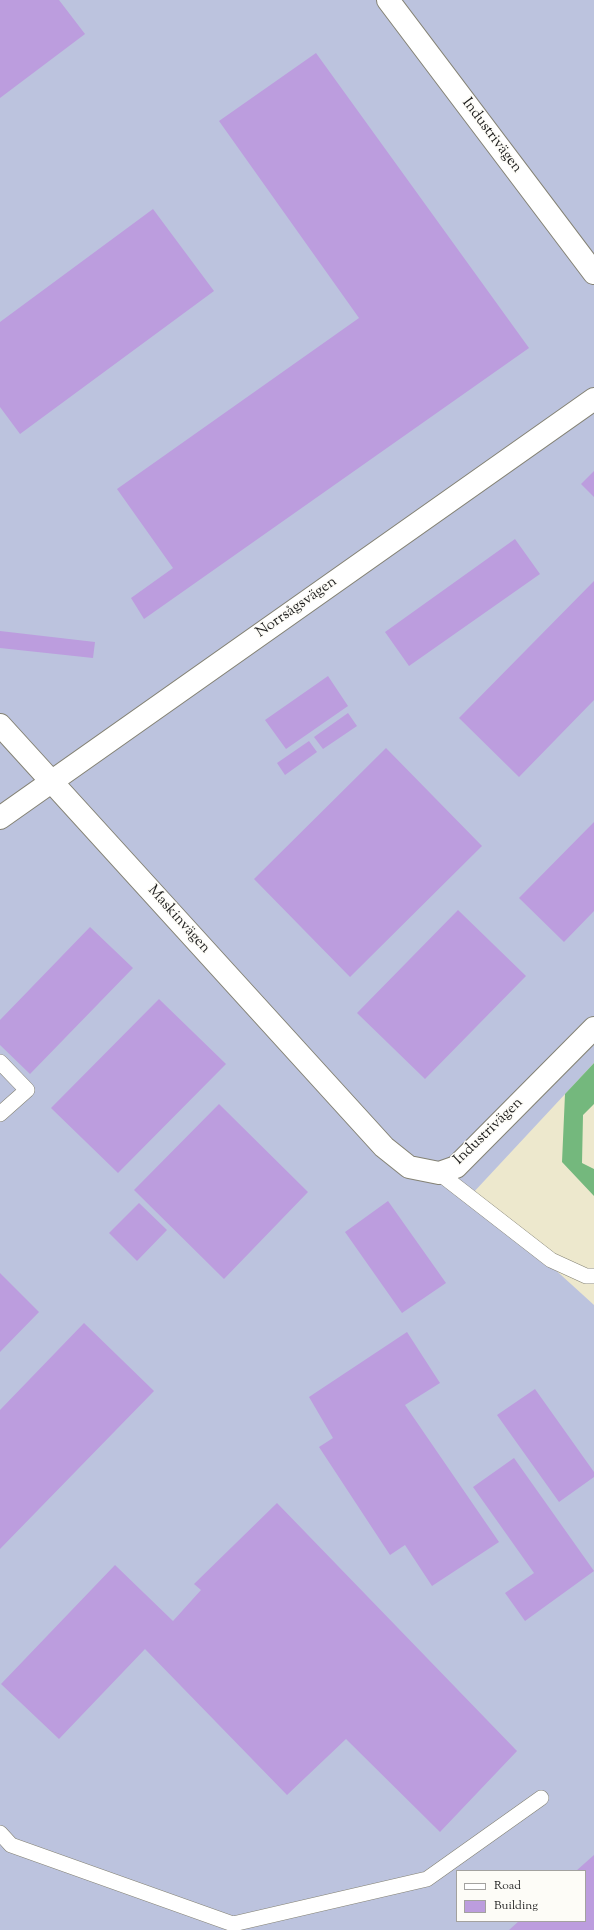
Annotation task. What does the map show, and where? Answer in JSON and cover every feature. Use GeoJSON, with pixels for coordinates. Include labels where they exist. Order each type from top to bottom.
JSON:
{"type":"FeatureCollection","features":[{"type":"Feature","properties":{"kind":"street","name":"Industrivägen"},"geometry":{"type":"LineString","coordinates":[[388,0],[594,273]]}},
{"type":"Feature","properties":{"kind":"street","name":"Norrsågsvägen"},"geometry":{"type":"LineString","coordinates":[[0,818],[594,398]]}},
{"type":"Feature","properties":{"kind":"street","name":"Maskinvägen"},"geometry":{"type":"LineString","coordinates":[[0,725],[355,1115]]}},
{"type":"Feature","properties":{"kind":"street","name":"Industrivägen"},"geometry":{"type":"LineString","coordinates":[[355,1115],[384,1146],[409,1167],[439,1172],[456,1167],[594,1028]]}},
{"type":"Feature","properties":{"kind":"lane"},"geometry":{"type":"LineString","coordinates":[[0,1062],[27,1090],[0,1114]]}},
{"type":"Feature","properties":{"kind":"lane"},"geometry":{"type":"LineString","coordinates":[[439,1172],[551,1260],[586,1276],[594,1276]]}},
{"type":"Feature","properties":{"kind":"lane"},"geometry":{"type":"LineString","coordinates":[[0,1833],[10,1845],[233,1924],[427,1879],[542,1798]]}},
{"type":"Feature","properties":{"kind":"shaded area"},"geometry":{"type":"Polygon","coordinates":[[[0,0],[594,0],[594,1063],[472,1194],[594,1305],[594,1930],[0,1930],[0,0]]]}},
{"type":"Feature","properties":{"kind":"green space"},"geometry":{"type":"Polygon","coordinates":[[[594,1063],[594,1104],[583,1115],[582,1163],[594,1169],[594,1196],[562,1162],[565,1094],[594,1063]]]}},
{"type":"Feature","properties":{"kind":"building"},"geometry":{"type":"Polygon","coordinates":[[[0,0],[59,0],[85,34],[0,98],[0,0]]]}},
{"type":"Feature","properties":{"kind":"building"},"geometry":{"type":"Polygon","coordinates":[[[316,53],[529,348],[144,619],[131,598],[173,568],[117,489],[359,318],[219,121],[316,53]]]}},
{"type":"Feature","properties":{"kind":"building"},"geometry":{"type":"Polygon","coordinates":[[[153,209],[214,291],[20,434],[0,407],[0,322],[153,209]]]}},
{"type":"Feature","properties":{"kind":"building"},"geometry":{"type":"Polygon","coordinates":[[[594,471],[594,497],[581,484],[594,471]]]}},
{"type":"Feature","properties":{"kind":"building"},"geometry":{"type":"Polygon","coordinates":[[[515,539],[540,574],[409,666],[385,632],[515,539]]]}},
{"type":"Feature","properties":{"kind":"building"},"geometry":{"type":"Polygon","coordinates":[[[594,581],[594,700],[519,777],[459,718],[594,581]]]}},
{"type":"Feature","properties":{"kind":"building"},"geometry":{"type":"Polygon","coordinates":[[[0,631],[95,642],[93,658],[0,648],[0,631]]]}},
{"type":"Feature","properties":{"kind":"building"},"geometry":{"type":"Polygon","coordinates":[[[328,676],[348,706],[286,749],[265,720],[328,676]]]}},
{"type":"Feature","properties":{"kind":"building"},"geometry":{"type":"Polygon","coordinates":[[[348,713],[357,726],[323,749],[314,737],[348,713]]]}},
{"type":"Feature","properties":{"kind":"building"},"geometry":{"type":"Polygon","coordinates":[[[309,741],[317,752],[285,775],[277,763],[309,741]]]}},
{"type":"Feature","properties":{"kind":"building"},"geometry":{"type":"Polygon","coordinates":[[[386,748],[482,846],[350,977],[254,879],[386,748]]]}},
{"type":"Feature","properties":{"kind":"building"},"geometry":{"type":"Polygon","coordinates":[[[594,822],[594,911],[564,942],[519,898],[594,822]]]}},
{"type":"Feature","properties":{"kind":"building"},"geometry":{"type":"Polygon","coordinates":[[[458,910],[526,976],[425,1079],[357,1013],[458,910]]]}},
{"type":"Feature","properties":{"kind":"building"},"geometry":{"type":"Polygon","coordinates":[[[90,927],[133,968],[30,1074],[0,1045],[0,1020],[90,927]]]}},
{"type":"Feature","properties":{"kind":"building"},"geometry":{"type":"Polygon","coordinates":[[[159,999],[226,1064],[118,1173],[51,1108],[159,999]]]}},
{"type":"Feature","properties":{"kind":"building"},"geometry":{"type":"Polygon","coordinates":[[[219,1104],[308,1192],[224,1279],[134,1190],[219,1104]]]}},
{"type":"Feature","properties":{"kind":"building"},"geometry":{"type":"Polygon","coordinates":[[[388,1201],[446,1283],[402,1313],[345,1232],[388,1201]]]}},
{"type":"Feature","properties":{"kind":"building"},"geometry":{"type":"Polygon","coordinates":[[[139,1203],[167,1230],[137,1261],[109,1233],[139,1203]]]}},
{"type":"Feature","properties":{"kind":"building"},"geometry":{"type":"Polygon","coordinates":[[[0,1273],[39,1312],[0,1352],[0,1273]]]}},
{"type":"Feature","properties":{"kind":"building"},"geometry":{"type":"Polygon","coordinates":[[[84,1323],[154,1391],[0,1549],[0,1410],[84,1323]]]}},
{"type":"Feature","properties":{"kind":"building"},"geometry":{"type":"Polygon","coordinates":[[[407,1332],[440,1383],[405,1405],[499,1542],[432,1586],[405,1545],[390,1555],[319,1447],[333,1438],[309,1397],[407,1332]]]}},
{"type":"Feature","properties":{"kind":"building"},"geometry":{"type":"Polygon","coordinates":[[[535,1389],[594,1472],[594,1477],[559,1502],[497,1415],[535,1389]]]}},
{"type":"Feature","properties":{"kind":"building"},"geometry":{"type":"Polygon","coordinates":[[[514,1458],[594,1571],[525,1621],[505,1593],[534,1573],[473,1487],[514,1458]]]}},
{"type":"Feature","properties":{"kind":"building"},"geometry":{"type":"Polygon","coordinates":[[[277,1503],[517,1751],[440,1832],[346,1739],[287,1795],[145,1649],[59,1739],[1,1684],[115,1565],[173,1621],[201,1590],[194,1584],[277,1503]]]}},
{"type":"Feature","properties":{"kind":"building"},"geometry":{"type":"Polygon","coordinates":[[[594,1855],[594,1930],[509,1930],[518,1922],[586,1922],[586,1870],[577,1870],[594,1855]]]}}]}
